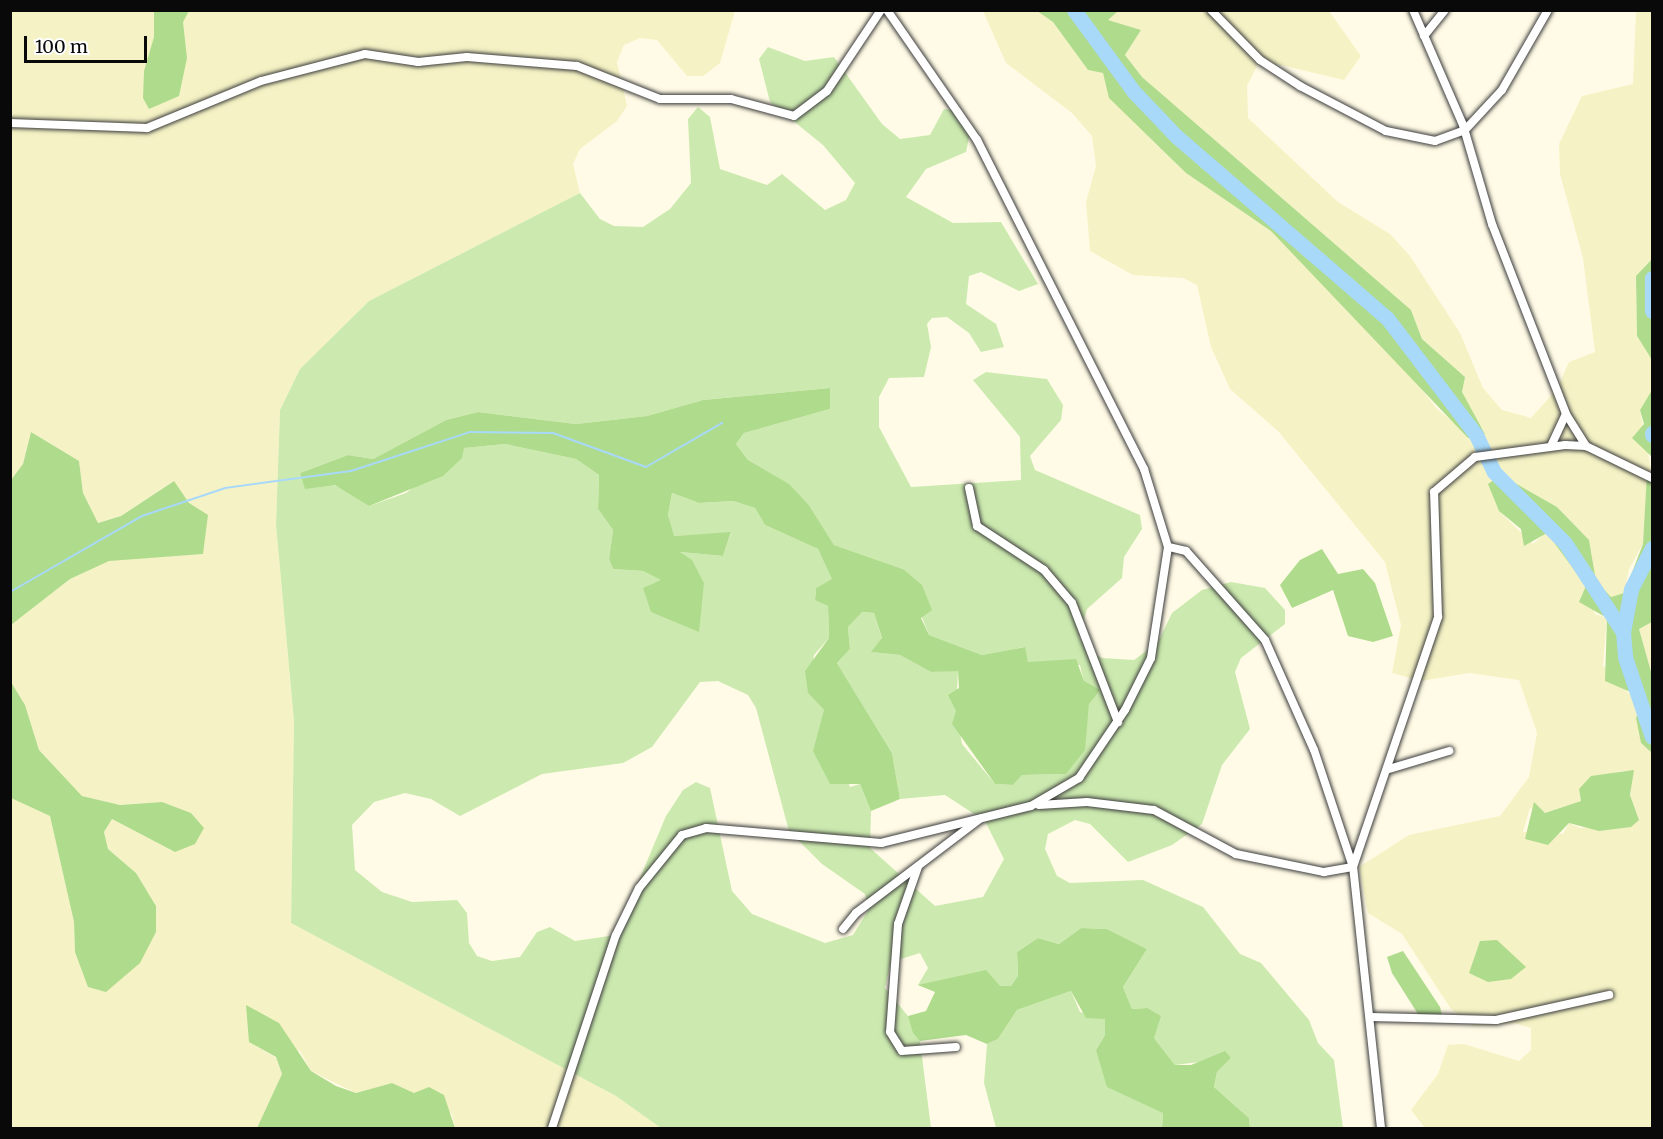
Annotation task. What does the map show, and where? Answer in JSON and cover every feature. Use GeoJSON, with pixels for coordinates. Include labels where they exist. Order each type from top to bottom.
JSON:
{"type":"FeatureCollection","features":[{"type":"Feature","properties":{"kind":"street"},"geometry":{"type":"LineString","coordinates":[[10,123],[147,128],[261,81],[365,54],[418,62],[466,57],[577,66],[660,99],[731,99],[794,116],[828,91],[881,10]]}},
{"type":"Feature","properties":{"kind":"street"},"geometry":{"type":"LineString","coordinates":[[887,10],[959,111],[1060,296],[1144,469],[1168,547],[1154,649],[1118,722],[1078,778],[1031,806]]}},
{"type":"Feature","properties":{"kind":"street"},"geometry":{"type":"LineString","coordinates":[[1211,10],[1260,60],[1386,131],[1435,141],[1465,130],[1502,90],[1548,10]]}},
{"type":"Feature","properties":{"kind":"street"},"geometry":{"type":"LineString","coordinates":[[1413,10],[1465,130],[1492,224],[1566,414],[1586,446]]}},
{"type":"Feature","properties":{"kind":"street"},"geometry":{"type":"LineString","coordinates":[[1424,36],[1445,10]]}},
{"type":"Feature","properties":{"kind":"street"},"geometry":{"type":"LineString","coordinates":[[1551,446],[1566,414]]}},
{"type":"Feature","properties":{"kind":"street"},"geometry":{"type":"LineString","coordinates":[[1353,867],[1389,769],[1438,617],[1434,492],[1475,457],[1551,446],[1586,446],[1653,478]]}},
{"type":"Feature","properties":{"kind":"street"},"geometry":{"type":"LineString","coordinates":[[969,488],[977,526],[1044,570],[1072,603],[1118,722]]}},
{"type":"Feature","properties":{"kind":"street"},"geometry":{"type":"LineString","coordinates":[[1168,547],[1186,551],[1265,640],[1314,750],[1353,867],[1371,1017],[1381,1128]]}},
{"type":"Feature","properties":{"kind":"street"},"geometry":{"type":"LineString","coordinates":[[1389,769],[1449,751]]}},
{"type":"Feature","properties":{"kind":"street"},"geometry":{"type":"LineString","coordinates":[[552,1128],[616,934],[639,888],[682,835],[706,828],[881,843],[1031,806],[1087,802],[1146,808],[1236,854],[1324,872],[1353,867]]}},
{"type":"Feature","properties":{"kind":"street"},"geometry":{"type":"LineString","coordinates":[[843,929],[855,913],[983,817]]}},
{"type":"Feature","properties":{"kind":"street"},"geometry":{"type":"LineString","coordinates":[[918,867],[898,924],[890,1032],[902,1051],[956,1047]]}},
{"type":"Feature","properties":{"kind":"street"},"geometry":{"type":"LineString","coordinates":[[1371,1017],[1496,1020],[1609,995]]}},
{"type":"Feature","properties":{"kind":"shaded area"},"geometry":{"type":"Polygon","coordinates":[[[1118,10],[1329,11],[1361,56],[1344,80],[1260,60],[1247,86],[1248,118],[1338,202],[1390,234],[1410,256],[1460,333],[1483,388],[1502,410],[1531,418],[1557,389],[1569,362],[1595,352],[1583,258],[1560,174],[1559,144],[1582,96],[1633,84],[1636,11],[1652,11],[1652,259],[1636,276],[1637,336],[1652,360],[1652,390],[1640,410],[1652,475],[1643,544],[1629,569],[1624,593],[1611,597],[1596,581],[1589,540],[1557,507],[1501,475],[1499,511],[1533,544],[1547,532],[1586,586],[1595,614],[1607,618],[1603,665],[1628,693],[1645,697],[1641,743],[1652,753],[1652,1126],[1648,1128],[1425,1128],[1411,1110],[1438,1074],[1448,1045],[1464,1044],[1519,1061],[1531,1050],[1531,1028],[1515,1023],[1473,1026],[1451,1009],[1402,934],[1368,913],[1359,867],[1409,835],[1500,816],[1529,777],[1537,733],[1519,680],[1469,673],[1421,681],[1392,673],[1401,625],[1385,562],[1278,431],[1230,389],[1211,347],[1197,285],[1183,278],[1133,275],[1090,251],[1086,202],[1096,166],[1092,136],[1072,113],[1006,63],[983,11],[1037,11],[1053,22],[1088,70],[1103,73],[1110,98],[1186,173],[1271,231],[1398,359],[1437,409],[1464,430],[1485,433],[1461,392],[1465,377],[1422,339],[1411,310],[1142,77],[1125,55],[1141,30],[1107,20],[1118,10]],[[1621,771],[1579,789],[1581,801],[1545,813],[1530,808],[1523,832],[1563,834],[1569,823],[1580,828],[1639,820],[1630,795],[1633,771],[1621,771]]]}},
{"type":"Feature","properties":{"kind":"shaded area"},"geometry":{"type":"Polygon","coordinates":[[[11,11],[735,11],[720,63],[703,76],[687,76],[657,40],[640,38],[624,45],[617,62],[627,106],[617,121],[580,149],[573,164],[580,193],[369,301],[300,369],[280,410],[276,525],[294,721],[291,923],[616,1096],[661,1128],[455,1128],[452,1114],[392,1083],[356,1093],[311,1071],[300,1051],[249,1042],[276,1058],[282,1074],[257,1128],[11,1128],[11,798],[50,816],[74,922],[75,952],[156,932],[156,906],[136,873],[108,849],[104,832],[112,819],[175,852],[162,802],[120,805],[82,796],[39,750],[25,705],[11,682],[11,625],[70,579],[109,560],[203,554],[189,503],[173,481],[121,516],[97,523],[83,493],[79,461],[31,432],[23,464],[11,480],[11,11]]]}},
{"type":"Feature","properties":{"kind":"shaded area"},"geometry":{"type":"Polygon","coordinates":[[[1652,622],[1652,675],[1639,629],[1652,622]]]}},
{"type":"Feature","properties":{"kind":"green space"},"geometry":{"type":"Polygon","coordinates":[[[154,11],[189,11],[183,22],[187,58],[179,96],[149,109],[143,98],[144,71],[154,37],[154,11]]]}},
{"type":"Feature","properties":{"kind":"green space"},"geometry":{"type":"Polygon","coordinates":[[[1037,11],[1118,11],[1108,20],[1141,30],[1125,55],[1142,77],[1411,310],[1422,339],[1465,377],[1462,392],[1485,434],[1468,438],[1271,231],[1186,173],[1109,98],[1103,73],[1088,70],[1053,22],[1037,11]]]}},
{"type":"Feature","properties":{"kind":"green space"},"geometry":{"type":"Polygon","coordinates":[[[768,47],[805,61],[834,57],[882,124],[900,139],[930,135],[944,109],[952,110],[970,133],[966,152],[926,169],[906,197],[953,223],[1001,222],[1038,284],[1019,291],[981,272],[969,276],[966,304],[996,324],[1004,347],[981,352],[969,333],[947,317],[932,318],[927,324],[931,347],[924,377],[889,378],[879,397],[879,427],[911,487],[1021,480],[1020,437],[973,380],[986,372],[1047,379],[1063,405],[1061,420],[1030,456],[1035,470],[1140,515],[1142,529],[1124,557],[1122,578],[1087,609],[1079,637],[1089,651],[1102,658],[1134,660],[1158,642],[1172,613],[1202,590],[1231,582],[1265,588],[1285,610],[1285,624],[1241,658],[1235,672],[1250,729],[1222,765],[1202,824],[1172,845],[1128,862],[1090,824],[1075,820],[1048,834],[1045,849],[1057,876],[1070,883],[1143,880],[1203,907],[1240,954],[1261,963],[1309,1020],[1318,1043],[1334,1060],[1343,1128],[1250,1128],[1249,1118],[1214,1087],[1217,1072],[1231,1058],[1175,1065],[1154,1038],[1147,1008],[1132,1009],[1123,987],[1147,949],[1107,929],[1081,928],[1059,944],[1038,938],[1017,952],[1018,977],[1011,986],[918,985],[928,968],[920,953],[891,962],[885,988],[908,1016],[920,1041],[931,1128],[661,1128],[616,1096],[291,923],[294,721],[276,525],[280,410],[300,369],[369,301],[580,193],[600,219],[614,226],[643,227],[670,209],[691,183],[688,119],[698,107],[710,117],[720,169],[767,185],[782,174],[825,210],[846,200],[855,183],[823,145],[770,102],[759,59],[768,47]],[[830,388],[703,400],[647,416],[576,424],[478,412],[446,420],[373,459],[348,455],[300,473],[353,492],[369,506],[406,493],[463,448],[505,444],[576,459],[599,475],[598,509],[613,530],[609,559],[613,569],[643,571],[662,580],[651,612],[667,615],[679,552],[723,556],[731,533],[673,536],[668,515],[672,493],[699,503],[733,501],[755,508],[765,525],[818,549],[833,580],[816,588],[815,599],[828,606],[829,638],[814,655],[808,693],[824,710],[850,787],[860,784],[871,811],[870,848],[935,906],[983,897],[1004,859],[985,821],[945,795],[900,799],[892,753],[837,663],[850,649],[848,627],[861,612],[874,613],[882,639],[872,652],[900,655],[931,672],[958,670],[956,711],[962,744],[995,784],[1013,785],[1022,775],[1066,774],[1086,727],[1089,704],[1080,665],[1028,662],[1024,647],[982,655],[929,635],[903,569],[834,545],[809,505],[788,484],[748,460],[736,444],[744,433],[830,409],[830,388]],[[718,681],[700,682],[652,747],[623,763],[542,774],[460,816],[431,799],[405,793],[374,802],[352,825],[355,870],[382,892],[412,902],[457,900],[467,913],[469,943],[477,956],[492,961],[520,957],[537,932],[550,927],[575,941],[616,935],[666,816],[683,790],[696,782],[710,788],[732,891],[752,914],[825,943],[853,935],[869,909],[865,894],[822,864],[789,831],[756,708],[748,695],[718,681]]]}},
{"type":"Feature","properties":{"kind":"green space"},"geometry":{"type":"Polygon","coordinates":[[[1652,259],[1652,360],[1637,336],[1636,276],[1652,259]]]}},
{"type":"Feature","properties":{"kind":"green space"},"geometry":{"type":"Polygon","coordinates":[[[830,388],[830,409],[744,433],[736,444],[748,460],[789,484],[809,505],[834,545],[903,569],[922,585],[932,610],[921,618],[929,635],[982,655],[1025,647],[1028,662],[1076,659],[1084,681],[1100,690],[1089,704],[1085,750],[1066,774],[1022,775],[1013,785],[995,784],[952,724],[956,711],[948,695],[959,688],[958,671],[931,672],[900,655],[871,652],[882,638],[874,613],[862,612],[848,627],[850,649],[837,663],[892,753],[900,799],[871,811],[860,784],[830,784],[813,751],[824,710],[808,693],[805,671],[829,638],[828,606],[815,600],[816,588],[832,579],[818,549],[765,525],[755,508],[733,501],[699,503],[672,493],[668,515],[674,536],[731,532],[723,556],[680,552],[692,560],[704,583],[699,632],[651,612],[643,588],[661,580],[643,571],[613,569],[609,559],[613,530],[598,509],[599,475],[576,459],[505,444],[464,448],[462,458],[443,476],[369,506],[335,485],[305,489],[300,473],[348,455],[373,459],[446,420],[478,412],[576,424],[647,416],[703,400],[830,388]]]}},
{"type":"Feature","properties":{"kind":"green space"},"geometry":{"type":"Polygon","coordinates":[[[1652,390],[1652,457],[1632,438],[1644,424],[1640,410],[1652,390]]]}},
{"type":"Feature","properties":{"kind":"green space"},"geometry":{"type":"Polygon","coordinates":[[[31,432],[79,461],[83,493],[98,523],[121,516],[174,481],[189,503],[208,515],[203,554],[109,561],[70,579],[11,625],[11,480],[23,464],[31,432]]]}},
{"type":"Feature","properties":{"kind":"green space"},"geometry":{"type":"Polygon","coordinates":[[[1647,473],[1652,475],[1652,622],[1639,629],[1652,675],[1652,753],[1641,743],[1636,718],[1644,698],[1605,681],[1607,618],[1579,602],[1586,586],[1547,533],[1524,546],[1521,529],[1499,511],[1488,484],[1501,475],[1557,507],[1589,540],[1596,581],[1611,597],[1624,593],[1643,544],[1647,473]]]}},
{"type":"Feature","properties":{"kind":"green space"},"geometry":{"type":"Polygon","coordinates":[[[1322,549],[1338,574],[1363,569],[1375,583],[1393,636],[1373,642],[1348,636],[1333,590],[1292,608],[1280,585],[1300,560],[1322,549]]]}},
{"type":"Feature","properties":{"kind":"green space"},"geometry":{"type":"Polygon","coordinates":[[[11,682],[25,705],[39,750],[82,796],[120,805],[162,802],[191,813],[204,828],[195,844],[175,852],[112,819],[104,832],[108,849],[136,873],[156,906],[156,932],[140,963],[106,992],[88,987],[75,952],[74,922],[50,816],[11,798],[11,682]]]}},
{"type":"Feature","properties":{"kind":"green space"},"geometry":{"type":"Polygon","coordinates":[[[1634,770],[1630,795],[1639,820],[1631,827],[1599,831],[1569,823],[1548,845],[1525,839],[1534,802],[1545,813],[1581,801],[1579,789],[1591,776],[1634,770]]]}},
{"type":"Feature","properties":{"kind":"green space"},"geometry":{"type":"Polygon","coordinates":[[[1081,928],[1107,929],[1147,949],[1123,987],[1132,1009],[1147,1008],[1161,1016],[1154,1038],[1175,1065],[1191,1065],[1225,1051],[1231,1058],[1217,1072],[1214,1087],[1249,1118],[1250,1128],[1162,1128],[1163,1113],[1107,1087],[1096,1050],[1105,1035],[1105,1019],[1086,1018],[1071,991],[1017,1010],[998,1039],[987,1044],[966,1035],[920,1041],[913,1033],[908,1016],[926,1011],[935,992],[918,985],[986,970],[1000,986],[1011,986],[1018,976],[1017,952],[1038,938],[1059,944],[1081,928]]]}},
{"type":"Feature","properties":{"kind":"green space"},"geometry":{"type":"Polygon","coordinates":[[[1497,940],[1526,967],[1511,979],[1488,982],[1469,973],[1480,941],[1497,940]]]}},
{"type":"Feature","properties":{"kind":"green space"},"geometry":{"type":"Polygon","coordinates":[[[1403,951],[1440,1007],[1443,1019],[1434,1023],[1423,1022],[1392,973],[1387,957],[1403,951]]]}},
{"type":"Feature","properties":{"kind":"green space"},"geometry":{"type":"Polygon","coordinates":[[[1071,991],[1080,1012],[1105,1018],[1105,1035],[1096,1050],[1163,1113],[1162,1128],[996,1128],[984,1083],[987,1044],[998,1039],[1017,1010],[1071,991]]]}},
{"type":"Feature","properties":{"kind":"green space"},"geometry":{"type":"Polygon","coordinates":[[[246,1005],[279,1023],[311,1071],[336,1086],[356,1093],[392,1083],[414,1093],[429,1087],[444,1095],[455,1128],[257,1128],[282,1074],[276,1057],[249,1042],[246,1005]]]}},
{"type":"Feature","properties":{"kind":"waterway"},"geometry":{"type":"LineString","coordinates":[[1074,10],[1134,92],[1176,136],[1387,318],[1476,435],[1494,472],[1565,543],[1623,632]]}},
{"type":"Feature","properties":{"kind":"waterway"},"geometry":{"type":"LineString","coordinates":[[1652,278],[1652,311]]}},
{"type":"Feature","properties":{"kind":"waterway"},"geometry":{"type":"LineString","coordinates":[[10,592],[142,516],[225,488],[351,471],[470,432],[553,433],[646,467],[722,423]]}},
{"type":"Feature","properties":{"kind":"waterway"},"geometry":{"type":"LineString","coordinates":[[1652,548],[1631,589],[1623,632],[1625,657],[1652,737]]}}]}
